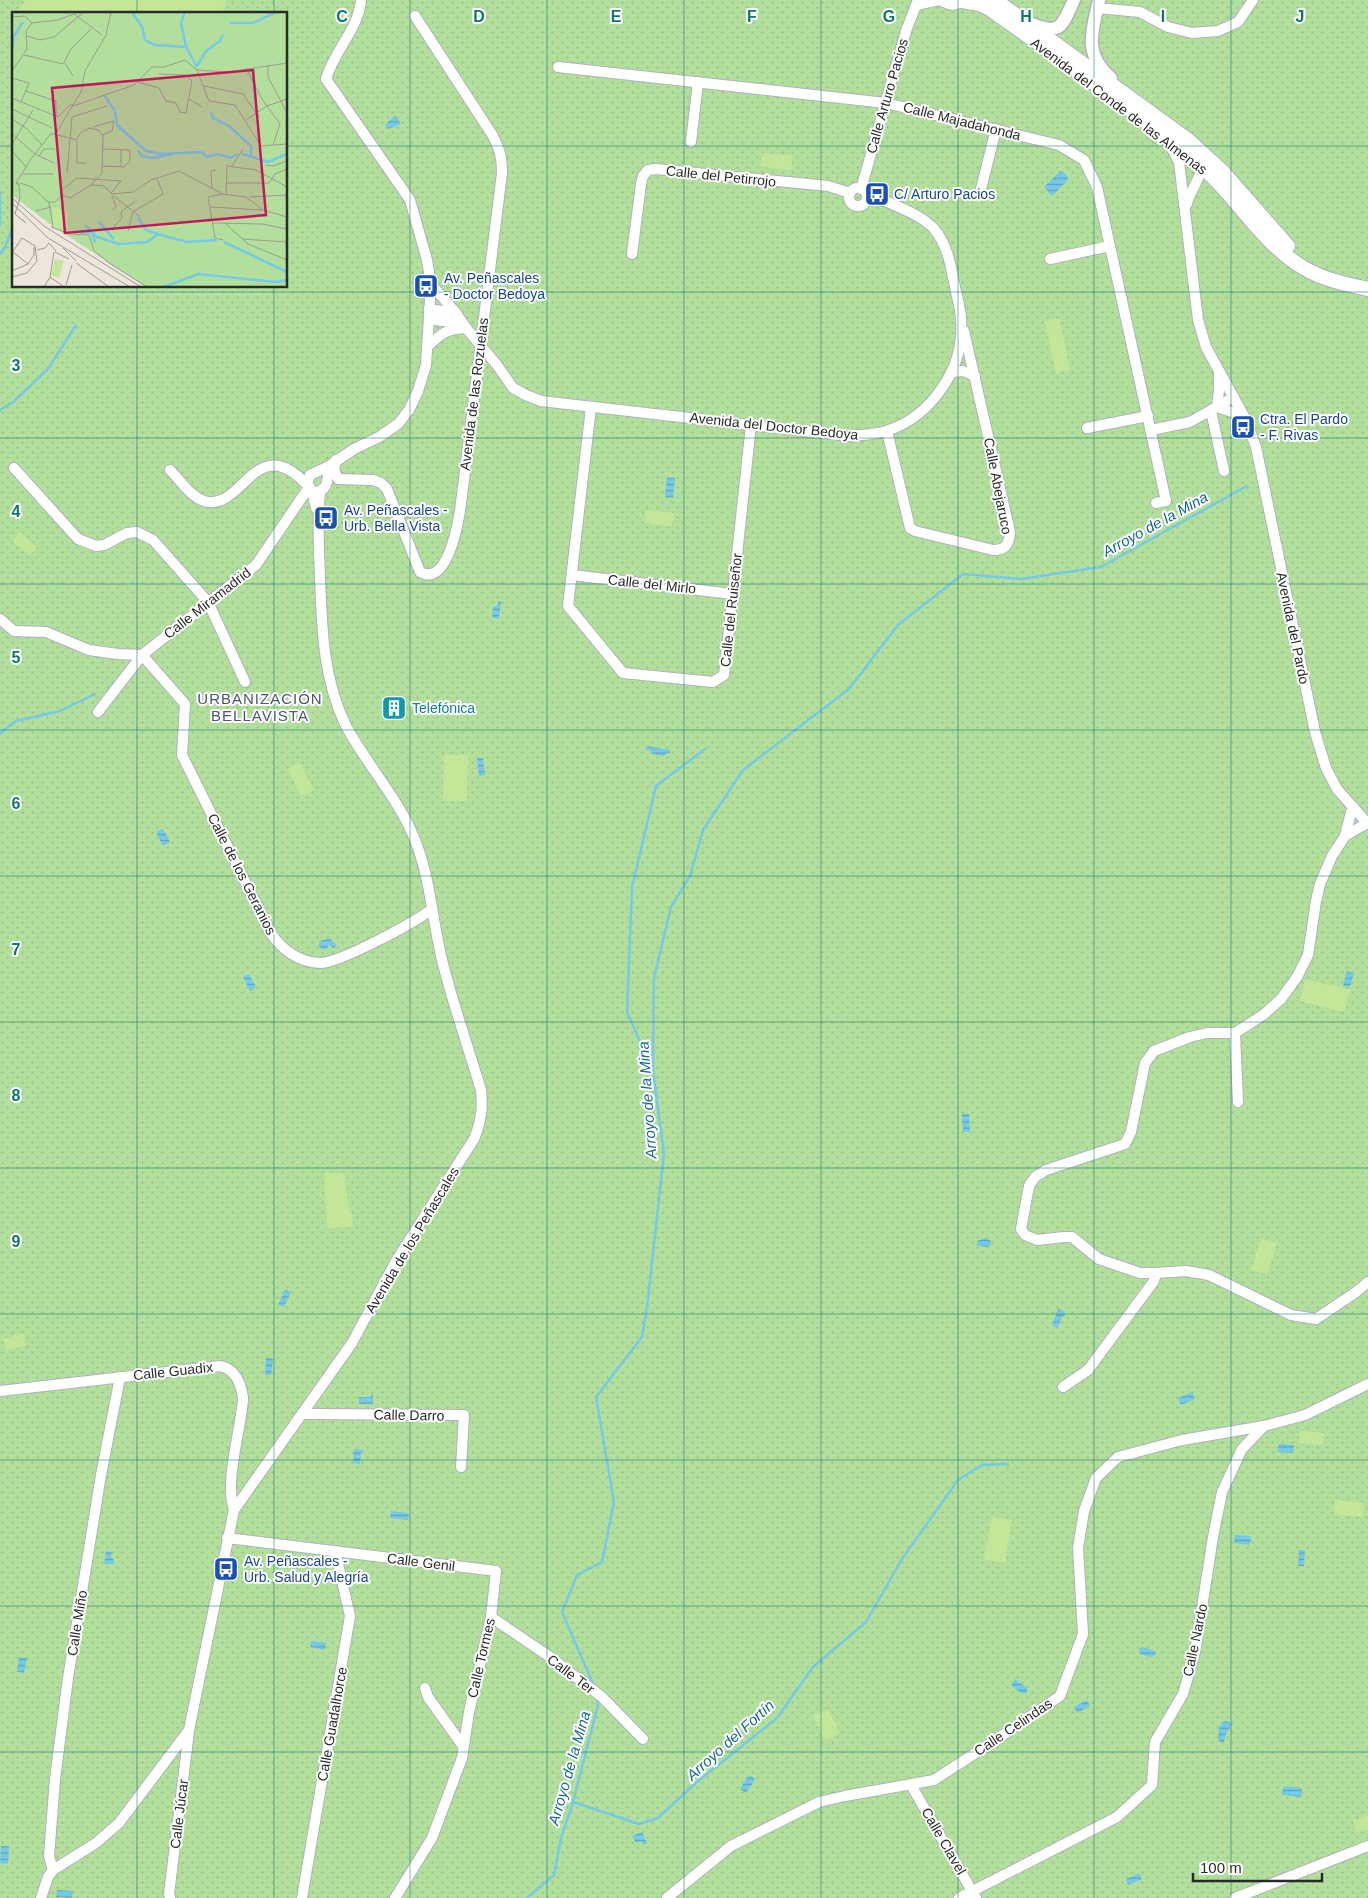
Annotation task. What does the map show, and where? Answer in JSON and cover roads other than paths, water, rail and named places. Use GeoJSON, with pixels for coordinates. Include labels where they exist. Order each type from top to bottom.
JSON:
{"type":"FeatureCollection","features":[{"type":"Feature","properties":{"kind":"main road"},"geometry":{"type":"LineString","coordinates":[[944,0],[952,2],[963,0],[980,4],[1003,18]]}},
{"type":"Feature","properties":{"kind":"main road","name":"Avenida del Conde de las Almenas"},"geometry":{"type":"LineString","coordinates":[[995,0],[1188,140],[1223,172],[1288,246],[1307,263],[1339,283]]}},
{"type":"Feature","properties":{"kind":"main road","name":"Avenida del Conde de las Almenas"},"geometry":{"type":"LineString","coordinates":[[1003,18],[1166,138],[1198,175],[1219,182],[1282,252],[1302,267],[1319,276],[1339,283]]}},
{"type":"Feature","properties":{"kind":"main road"},"geometry":{"type":"LineString","coordinates":[[1339,283],[1368,289]]}},
{"type":"Feature","properties":{"kind":"street"},"geometry":{"type":"LineString","coordinates":[[312,484],[333,463],[398,424],[418,391],[425,370],[428,346],[431,284],[427,260],[410,200],[326,79],[329,68],[359,15],[361,0]]}},
{"type":"Feature","properties":{"kind":"street","name":"Calle Arturo Pacios"},"geometry":{"type":"LineString","coordinates":[[863,191],[906,32],[917,2],[939,0]]}},
{"type":"Feature","properties":{"kind":"street"},"geometry":{"type":"LineString","coordinates":[[1027,22],[1046,30],[1054,29],[1062,25],[1074,0]]}},
{"type":"Feature","properties":{"kind":"street"},"geometry":{"type":"LineString","coordinates":[[1068,54],[1078,52],[1086,46],[1091,35],[1098,4],[1140,12],[1168,27],[1192,32],[1218,31],[1238,22],[1253,0]]}},
{"type":"Feature","properties":{"kind":"street","name":"Avenida de las Rozuelas"},"geometry":{"type":"LineString","coordinates":[[326,478],[373,480],[381,483],[386,489],[420,572],[426,576],[437,572],[451,547],[456,530],[502,174],[500,152],[493,136],[415,16]]}},
{"type":"Feature","properties":{"kind":"street","name":"Avenida del Conde de las Almenas"},"geometry":{"type":"LineString","coordinates":[[1003,18],[1056,53],[1068,54]]}},
{"type":"Feature","properties":{"kind":"street"},"geometry":{"type":"LineString","coordinates":[[1091,35],[1094,58],[1100,69],[1196,154],[1198,175],[1188,196],[1186,215]]}},
{"type":"Feature","properties":{"kind":"street","name":"Calle Majadahonda"},"geometry":{"type":"LineString","coordinates":[[558,67],[886,103],[1059,144],[1084,160],[1097,186],[1166,501],[1156,503]]}},
{"type":"Feature","properties":{"kind":"street"},"geometry":{"type":"LineString","coordinates":[[691,142],[698,82]]}},
{"type":"Feature","properties":{"kind":"street"},"geometry":{"type":"LineString","coordinates":[[981,189],[996,129]]}},
{"type":"Feature","properties":{"kind":"street"},"geometry":{"type":"LineString","coordinates":[[1166,138],[1186,174],[1190,178],[1198,175]]}},
{"type":"Feature","properties":{"kind":"street","name":"Avenida del Pardo"},"geometry":{"type":"LineString","coordinates":[[1179,162],[1198,320],[1206,347],[1246,420],[1256,447],[1315,732],[1326,768],[1337,789],[1368,824]]}},
{"type":"Feature","properties":{"kind":"street","name":"Calle del Petirrojo"},"geometry":{"type":"LineString","coordinates":[[632,254],[641,184],[643,176],[648,170],[656,169],[828,186],[850,193]]}},
{"type":"Feature","properties":{"kind":"street"},"geometry":{"type":"LineString","coordinates":[[855,189],[863,191],[867,199],[861,206],[851,203],[850,193],[855,189]]}},
{"type":"Feature","properties":{"kind":"street","name":"Avenida del Doctor Bedoya"},"geometry":{"type":"LineString","coordinates":[[431,284],[456,313],[513,388],[542,401],[848,436],[887,431],[907,422],[921,412],[936,396],[952,372],[960,347],[962,320],[944,245],[934,230],[918,216],[863,191]]}},
{"type":"Feature","properties":{"kind":"street","name":"Avenida del Doctor Bedoya"},"geometry":{"type":"LineString","coordinates":[[861,206],[891,205]]}},
{"type":"Feature","properties":{"kind":"street"},"geometry":{"type":"LineString","coordinates":[[1050,259],[1110,246]]}},
{"type":"Feature","properties":{"kind":"street"},"geometry":{"type":"LineString","coordinates":[[429,314],[456,313]]}},
{"type":"Feature","properties":{"kind":"street"},"geometry":{"type":"LineString","coordinates":[[429,314],[466,328]]}},
{"type":"Feature","properties":{"kind":"street","name":"Calle Abejaruco"},"geometry":{"type":"LineString","coordinates":[[887,431],[910,528],[915,531],[993,550],[1000,550],[1006,547],[1010,540],[1010,532],[962,320]]}},
{"type":"Feature","properties":{"kind":"street"},"geometry":{"type":"LineString","coordinates":[[428,346],[441,334],[450,329],[466,328]]}},
{"type":"Feature","properties":{"kind":"street"},"geometry":{"type":"LineString","coordinates":[[952,372],[963,371],[975,376]]}},
{"type":"Feature","properties":{"kind":"street","name":"Avenida del Pardo"},"geometry":{"type":"LineString","coordinates":[[1219,372],[1219,390],[1214,409],[1224,470]]}},
{"type":"Feature","properties":{"kind":"street"},"geometry":{"type":"LineString","coordinates":[[1151,430],[1190,422],[1234,397]]}},
{"type":"Feature","properties":{"kind":"street","name":"Calle del Ruiseñor"},"geometry":{"type":"LineString","coordinates":[[591,406],[568,606],[623,673],[713,682],[724,675],[751,425]]}},
{"type":"Feature","properties":{"kind":"street"},"geometry":{"type":"LineString","coordinates":[[1214,409],[1232,412],[1246,420]]}},
{"type":"Feature","properties":{"kind":"street"},"geometry":{"type":"LineString","coordinates":[[1087,428],[1148,416]]}},
{"type":"Feature","properties":{"kind":"street"},"geometry":{"type":"LineString","coordinates":[[333,463],[338,480]]}},
{"type":"Feature","properties":{"kind":"street"},"geometry":{"type":"LineString","coordinates":[[312,484],[322,473],[326,478],[333,463]]}},
{"type":"Feature","properties":{"kind":"street"},"geometry":{"type":"LineString","coordinates":[[170,470],[196,498],[212,503],[221,501],[229,496],[251,474],[268,467],[287,468],[312,484]]}},
{"type":"Feature","properties":{"kind":"street"},"geometry":{"type":"LineString","coordinates":[[14,468],[78,539],[96,546],[104,545],[127,533],[144,534],[153,540],[208,602],[245,682]]}},
{"type":"Feature","properties":{"kind":"street","name":"Calle Miramadrid"},"geometry":{"type":"LineString","coordinates":[[98,712],[142,655],[256,565],[312,484],[326,486],[326,478]]}},
{"type":"Feature","properties":{"kind":"street","name":"Avenida de los Peñascales"},"geometry":{"type":"LineString","coordinates":[[53,1870],[96,1843],[119,1823],[189,1730],[234,1510],[352,1343],[396,1261],[474,1139],[481,1123],[483,1108],[481,1090],[442,960],[420,854],[413,834],[402,814],[346,725],[327,670],[322,640],[318,514],[312,484]]}},
{"type":"Feature","properties":{"kind":"street","name":"Calle del Mirlo"},"geometry":{"type":"LineString","coordinates":[[572,576],[732,594]]}},
{"type":"Feature","properties":{"kind":"street"},"geometry":{"type":"LineString","coordinates":[[0,619],[14,631],[46,632],[88,650],[142,655]]}},
{"type":"Feature","properties":{"kind":"street","name":"Calle de los Geranios"},"geometry":{"type":"LineString","coordinates":[[142,655],[185,704],[182,755],[270,932],[286,952],[309,961],[320,963],[332,961],[374,942],[432,909]]}},
{"type":"Feature","properties":{"kind":"street"},"geometry":{"type":"LineString","coordinates":[[1354,808],[1351,812],[1346,836],[1332,856],[1320,884],[1308,955],[1297,977],[1281,999],[1263,1015],[1235,1033],[1207,1033],[1190,1037],[1154,1051],[1145,1063],[1131,1132],[1125,1144],[1046,1170],[1035,1177],[1029,1186],[1021,1225],[1022,1232],[1025,1235],[1040,1241],[1064,1236],[1072,1237],[1102,1260],[1136,1272],[1156,1274],[1186,1270],[1209,1276],[1291,1315],[1316,1319],[1368,1282]]}},
{"type":"Feature","properties":{"kind":"street"},"geometry":{"type":"LineString","coordinates":[[1346,836],[1368,824]]}},
{"type":"Feature","properties":{"kind":"street"},"geometry":{"type":"LineString","coordinates":[[1235,1033],[1238,1102]]}},
{"type":"Feature","properties":{"kind":"street"},"geometry":{"type":"LineString","coordinates":[[1063,1387],[1088,1370],[1154,1282],[1156,1274]]}},
{"type":"Feature","properties":{"kind":"street","name":"Calle Guadix"},"geometry":{"type":"LineString","coordinates":[[0,1391],[220,1366],[229,1368],[235,1374],[243,1398],[232,1486],[231,1502],[234,1510]]}},
{"type":"Feature","properties":{"kind":"street","name":"Calle Miño"},"geometry":{"type":"LineString","coordinates":[[53,1870],[49,1856],[55,1779],[68,1678],[99,1484],[120,1378]]}},
{"type":"Feature","properties":{"kind":"street","name":"Calle Celindas"},"geometry":{"type":"LineString","coordinates":[[667,1898],[731,1846],[820,1802],[934,1780],[1060,1696],[1083,1634],[1078,1548],[1084,1511],[1096,1478],[1118,1457],[1182,1440],[1264,1426],[1305,1415],[1368,1384]]}},
{"type":"Feature","properties":{"kind":"street","name":"Calle Darro"},"geometry":{"type":"LineString","coordinates":[[303,1414],[464,1415],[461,1467]]}},
{"type":"Feature","properties":{"kind":"street","name":"Calle Nardo"},"geometry":{"type":"LineString","coordinates":[[959,1898],[974,1894],[1117,1818],[1152,1785],[1155,1742],[1183,1694],[1195,1652],[1222,1492],[1242,1449],[1264,1426]]}},
{"type":"Feature","properties":{"kind":"street","name":"Calle Genil"},"geometry":{"type":"LineString","coordinates":[[227,1538],[496,1571]]}},
{"type":"Feature","properties":{"kind":"street","name":"Calle Guadalhorce"},"geometry":{"type":"LineString","coordinates":[[302,1898],[350,1616],[335,1551]]}},
{"type":"Feature","properties":{"kind":"street","name":"Calle Tormes"},"geometry":{"type":"LineString","coordinates":[[395,1898],[432,1838],[462,1758],[469,1712],[491,1617],[496,1571]]}},
{"type":"Feature","properties":{"kind":"street","name":"Calle Ter"},"geometry":{"type":"LineString","coordinates":[[491,1617],[550,1657],[602,1697],[643,1739]]}},
{"type":"Feature","properties":{"kind":"street"},"geometry":{"type":"LineString","coordinates":[[425,1688],[428,1697],[463,1746]]}},
{"type":"Feature","properties":{"kind":"street","name":"Calle Júcar"},"geometry":{"type":"LineString","coordinates":[[170,1898],[170,1884],[189,1730]]}},
{"type":"Feature","properties":{"kind":"street","name":"Calle Clavel"},"geometry":{"type":"LineString","coordinates":[[911,1785],[974,1894]]}},
{"type":"Feature","properties":{"kind":"street"},"geometry":{"type":"LineString","coordinates":[[1235,1898],[1368,1846]]}},
{"type":"Feature","properties":{"kind":"street"},"geometry":{"type":"LineString","coordinates":[[40,1898],[48,1877],[53,1870]]}},
{"type":"Feature","properties":{"kind":"water"},"geometry":{"type":"Polygon","coordinates":[[[395,115],[401,124],[388,129],[385,125],[395,115]]]}},
{"type":"Feature","properties":{"kind":"water"},"geometry":{"type":"Polygon","coordinates":[[[1060,171],[1066,174],[1068,180],[1052,196],[1044,187],[1060,171]]]}},
{"type":"Feature","properties":{"kind":"water"},"geometry":{"type":"Polygon","coordinates":[[[667,477],[675,478],[673,498],[665,497],[667,477]]]}},
{"type":"Feature","properties":{"kind":"water"},"geometry":{"type":"Polygon","coordinates":[[[498,601],[501,601],[499,619],[492,618],[493,607],[498,605],[498,601]]]}},
{"type":"Feature","properties":{"kind":"water"},"geometry":{"type":"Polygon","coordinates":[[[647,746],[670,750],[670,753],[664,756],[652,754],[650,750],[646,750],[647,746]]]}},
{"type":"Feature","properties":{"kind":"water"},"geometry":{"type":"Polygon","coordinates":[[[477,758],[483,758],[485,775],[479,776],[477,758]]]}},
{"type":"Feature","properties":{"kind":"water"},"geometry":{"type":"Polygon","coordinates":[[[163,829],[170,842],[163,846],[156,832],[163,829]]]}},
{"type":"Feature","properties":{"kind":"water"},"geometry":{"type":"Polygon","coordinates":[[[332,938],[331,941],[336,944],[335,948],[329,945],[325,950],[320,948],[320,941],[332,938]]]}},
{"type":"Feature","properties":{"kind":"water"},"geometry":{"type":"Polygon","coordinates":[[[1347,971],[1354,973],[1350,987],[1343,986],[1347,971]]]}},
{"type":"Feature","properties":{"kind":"water"},"geometry":{"type":"Polygon","coordinates":[[[249,974],[256,987],[250,991],[243,977],[249,974]]]}},
{"type":"Feature","properties":{"kind":"water"},"geometry":{"type":"Polygon","coordinates":[[[962,1114],[969,1114],[970,1132],[963,1132],[962,1114]]]}},
{"type":"Feature","properties":{"kind":"water"},"geometry":{"type":"Polygon","coordinates":[[[986,1238],[991,1241],[990,1246],[977,1245],[977,1241],[986,1238]]]}},
{"type":"Feature","properties":{"kind":"water"},"geometry":{"type":"Polygon","coordinates":[[[285,1290],[291,1292],[284,1307],[278,1305],[285,1290]]]}},
{"type":"Feature","properties":{"kind":"water"},"geometry":{"type":"Polygon","coordinates":[[[1058,1309],[1064,1311],[1065,1315],[1062,1317],[1058,1328],[1052,1326],[1058,1309]]]}},
{"type":"Feature","properties":{"kind":"water"},"geometry":{"type":"Polygon","coordinates":[[[266,1358],[272,1358],[273,1360],[271,1375],[265,1375],[266,1358]]]}},
{"type":"Feature","properties":{"kind":"water"},"geometry":{"type":"Polygon","coordinates":[[[1192,1392],[1195,1399],[1181,1405],[1178,1398],[1192,1392]]]}},
{"type":"Feature","properties":{"kind":"water"},"geometry":{"type":"Polygon","coordinates":[[[371,1394],[373,1394],[373,1404],[359,1404],[359,1397],[371,1397],[371,1394]]]}},
{"type":"Feature","properties":{"kind":"water"},"geometry":{"type":"Polygon","coordinates":[[[1279,1444],[1294,1445],[1293,1453],[1278,1452],[1279,1444]]]}},
{"type":"Feature","properties":{"kind":"water"},"geometry":{"type":"Polygon","coordinates":[[[354,1449],[364,1450],[361,1452],[360,1464],[353,1463],[354,1449]]]}},
{"type":"Feature","properties":{"kind":"water"},"geometry":{"type":"Polygon","coordinates":[[[391,1511],[409,1513],[408,1520],[390,1518],[391,1511]]]}},
{"type":"Feature","properties":{"kind":"water"},"geometry":{"type":"Polygon","coordinates":[[[1235,1535],[1250,1536],[1251,1541],[1249,1545],[1234,1543],[1235,1535]]]}},
{"type":"Feature","properties":{"kind":"water"},"geometry":{"type":"Polygon","coordinates":[[[1299,1550],[1305,1550],[1304,1566],[1298,1566],[1299,1550]]]}},
{"type":"Feature","properties":{"kind":"water"},"geometry":{"type":"Polygon","coordinates":[[[106,1551],[112,1552],[111,1557],[114,1560],[114,1564],[104,1564],[106,1551]]]}},
{"type":"Feature","properties":{"kind":"water"},"geometry":{"type":"Polygon","coordinates":[[[311,1641],[326,1643],[325,1650],[310,1647],[311,1641]]]}},
{"type":"Feature","properties":{"kind":"water"},"geometry":{"type":"Polygon","coordinates":[[[1142,1647],[1155,1651],[1156,1654],[1152,1657],[1140,1654],[1139,1649],[1142,1647]]]}},
{"type":"Feature","properties":{"kind":"water"},"geometry":{"type":"Polygon","coordinates":[[[19,1657],[27,1658],[24,1673],[17,1672],[19,1657]]]}},
{"type":"Feature","properties":{"kind":"water"},"geometry":{"type":"Polygon","coordinates":[[[1015,1679],[1027,1688],[1027,1693],[1023,1694],[1011,1686],[1015,1679]]]}},
{"type":"Feature","properties":{"kind":"water"},"geometry":{"type":"Polygon","coordinates":[[[1087,1700],[1090,1706],[1077,1713],[1074,1707],[1087,1700]]]}},
{"type":"Feature","properties":{"kind":"water"},"geometry":{"type":"Polygon","coordinates":[[[1225,1721],[1230,1722],[1232,1725],[1226,1734],[1224,1742],[1221,1743],[1218,1735],[1222,1723],[1225,1721]]]}},
{"type":"Feature","properties":{"kind":"water"},"geometry":{"type":"Polygon","coordinates":[[[748,1776],[752,1776],[755,1780],[746,1793],[740,1789],[748,1776]]]}},
{"type":"Feature","properties":{"kind":"water"},"geometry":{"type":"Polygon","coordinates":[[[1283,1786],[1302,1788],[1301,1797],[1282,1795],[1283,1786]]]}},
{"type":"Feature","properties":{"kind":"water"},"geometry":{"type":"Polygon","coordinates":[[[642,1832],[647,1843],[644,1845],[641,1841],[636,1843],[632,1836],[642,1832]]]}},
{"type":"Feature","properties":{"kind":"water"},"geometry":{"type":"Polygon","coordinates":[[[1,1846],[9,1846],[8,1864],[0,1863],[1,1846]]]}},
{"type":"Feature","properties":{"kind":"water"},"geometry":{"type":"Polygon","coordinates":[[[1140,1873],[1142,1881],[1140,1880],[1128,1885],[1126,1879],[1140,1873]]]}},
{"type":"Feature","properties":{"kind":"water"},"geometry":{"type":"Polygon","coordinates":[[[57,1890],[73,1891],[72,1898],[56,1897],[57,1890]]]}},
{"type":"Feature","properties":{"kind":"waterway"},"geometry":{"type":"LineString","coordinates":[[0,192],[0,225]]}},
{"type":"Feature","properties":{"kind":"waterway"},"geometry":{"type":"LineString","coordinates":[[0,254],[12,229]]}},
{"type":"Feature","properties":{"kind":"waterway"},"geometry":{"type":"LineString","coordinates":[[0,410],[13,402],[48,369],[76,325]]}},
{"type":"Feature","properties":{"kind":"waterway","name":"Arroyo de la Mina"},"geometry":{"type":"LineString","coordinates":[[594,1686],[562,1612],[577,1575],[602,1562],[614,1502],[596,1397],[642,1337],[664,1154],[653,1071],[654,978],[671,907],[690,876],[703,830],[743,770],[849,689],[898,625],[963,574],[1021,579],[1101,567],[1247,486]]}},
{"type":"Feature","properties":{"kind":"waterway"},"geometry":{"type":"LineString","coordinates":[[0,733],[16,721],[60,711],[95,694]]}},
{"type":"Feature","properties":{"kind":"waterway"},"geometry":{"type":"LineString","coordinates":[[652,1068],[627,1012],[632,887],[656,786],[705,749]]}},
{"type":"Feature","properties":{"kind":"waterway","name":"Arroyo del Fortín"},"geometry":{"type":"LineString","coordinates":[[573,1802],[639,1824],[658,1818],[697,1782],[777,1718],[813,1667],[866,1622],[902,1559],[958,1480],[982,1465],[1008,1464]]}},
{"type":"Feature","properties":{"kind":"waterway","name":"Arroyo de la Mina"},"geometry":{"type":"LineString","coordinates":[[527,1898],[554,1875],[561,1838],[573,1802],[598,1705],[597,1698]]}},
{"type":"Feature","properties":{"kind":"place","name":"C/ Arturo Pacios"},"geometry":{"type":"Point","coordinates":[877,194]}},
{"type":"Feature","properties":{"kind":"place","name":"Av. Peñascales - Doctor Bedoya"},"geometry":{"type":"Point","coordinates":[426,286]}},
{"type":"Feature","properties":{"kind":"place","name":"Ctra. El Pardo - F. Rivas"},"geometry":{"type":"Point","coordinates":[1243,427]}},
{"type":"Feature","properties":{"kind":"place","name":"Av. Peñascales - Urb. Bella Vista"},"geometry":{"type":"Point","coordinates":[326,518]}},
{"type":"Feature","properties":{"kind":"place","name":"Telefónica"},"geometry":{"type":"Point","coordinates":[394,708]}},
{"type":"Feature","properties":{"kind":"place","name":"Av. Peñascales - Urb. Salud y Alegría"},"geometry":{"type":"Point","coordinates":[226,1569]}},
{"type":"Feature","properties":{"kind":"district","name":"URBANIZACIÓN BELLAVISTA"},"geometry":{"type":"Point","coordinates":[260,706]}}]}
